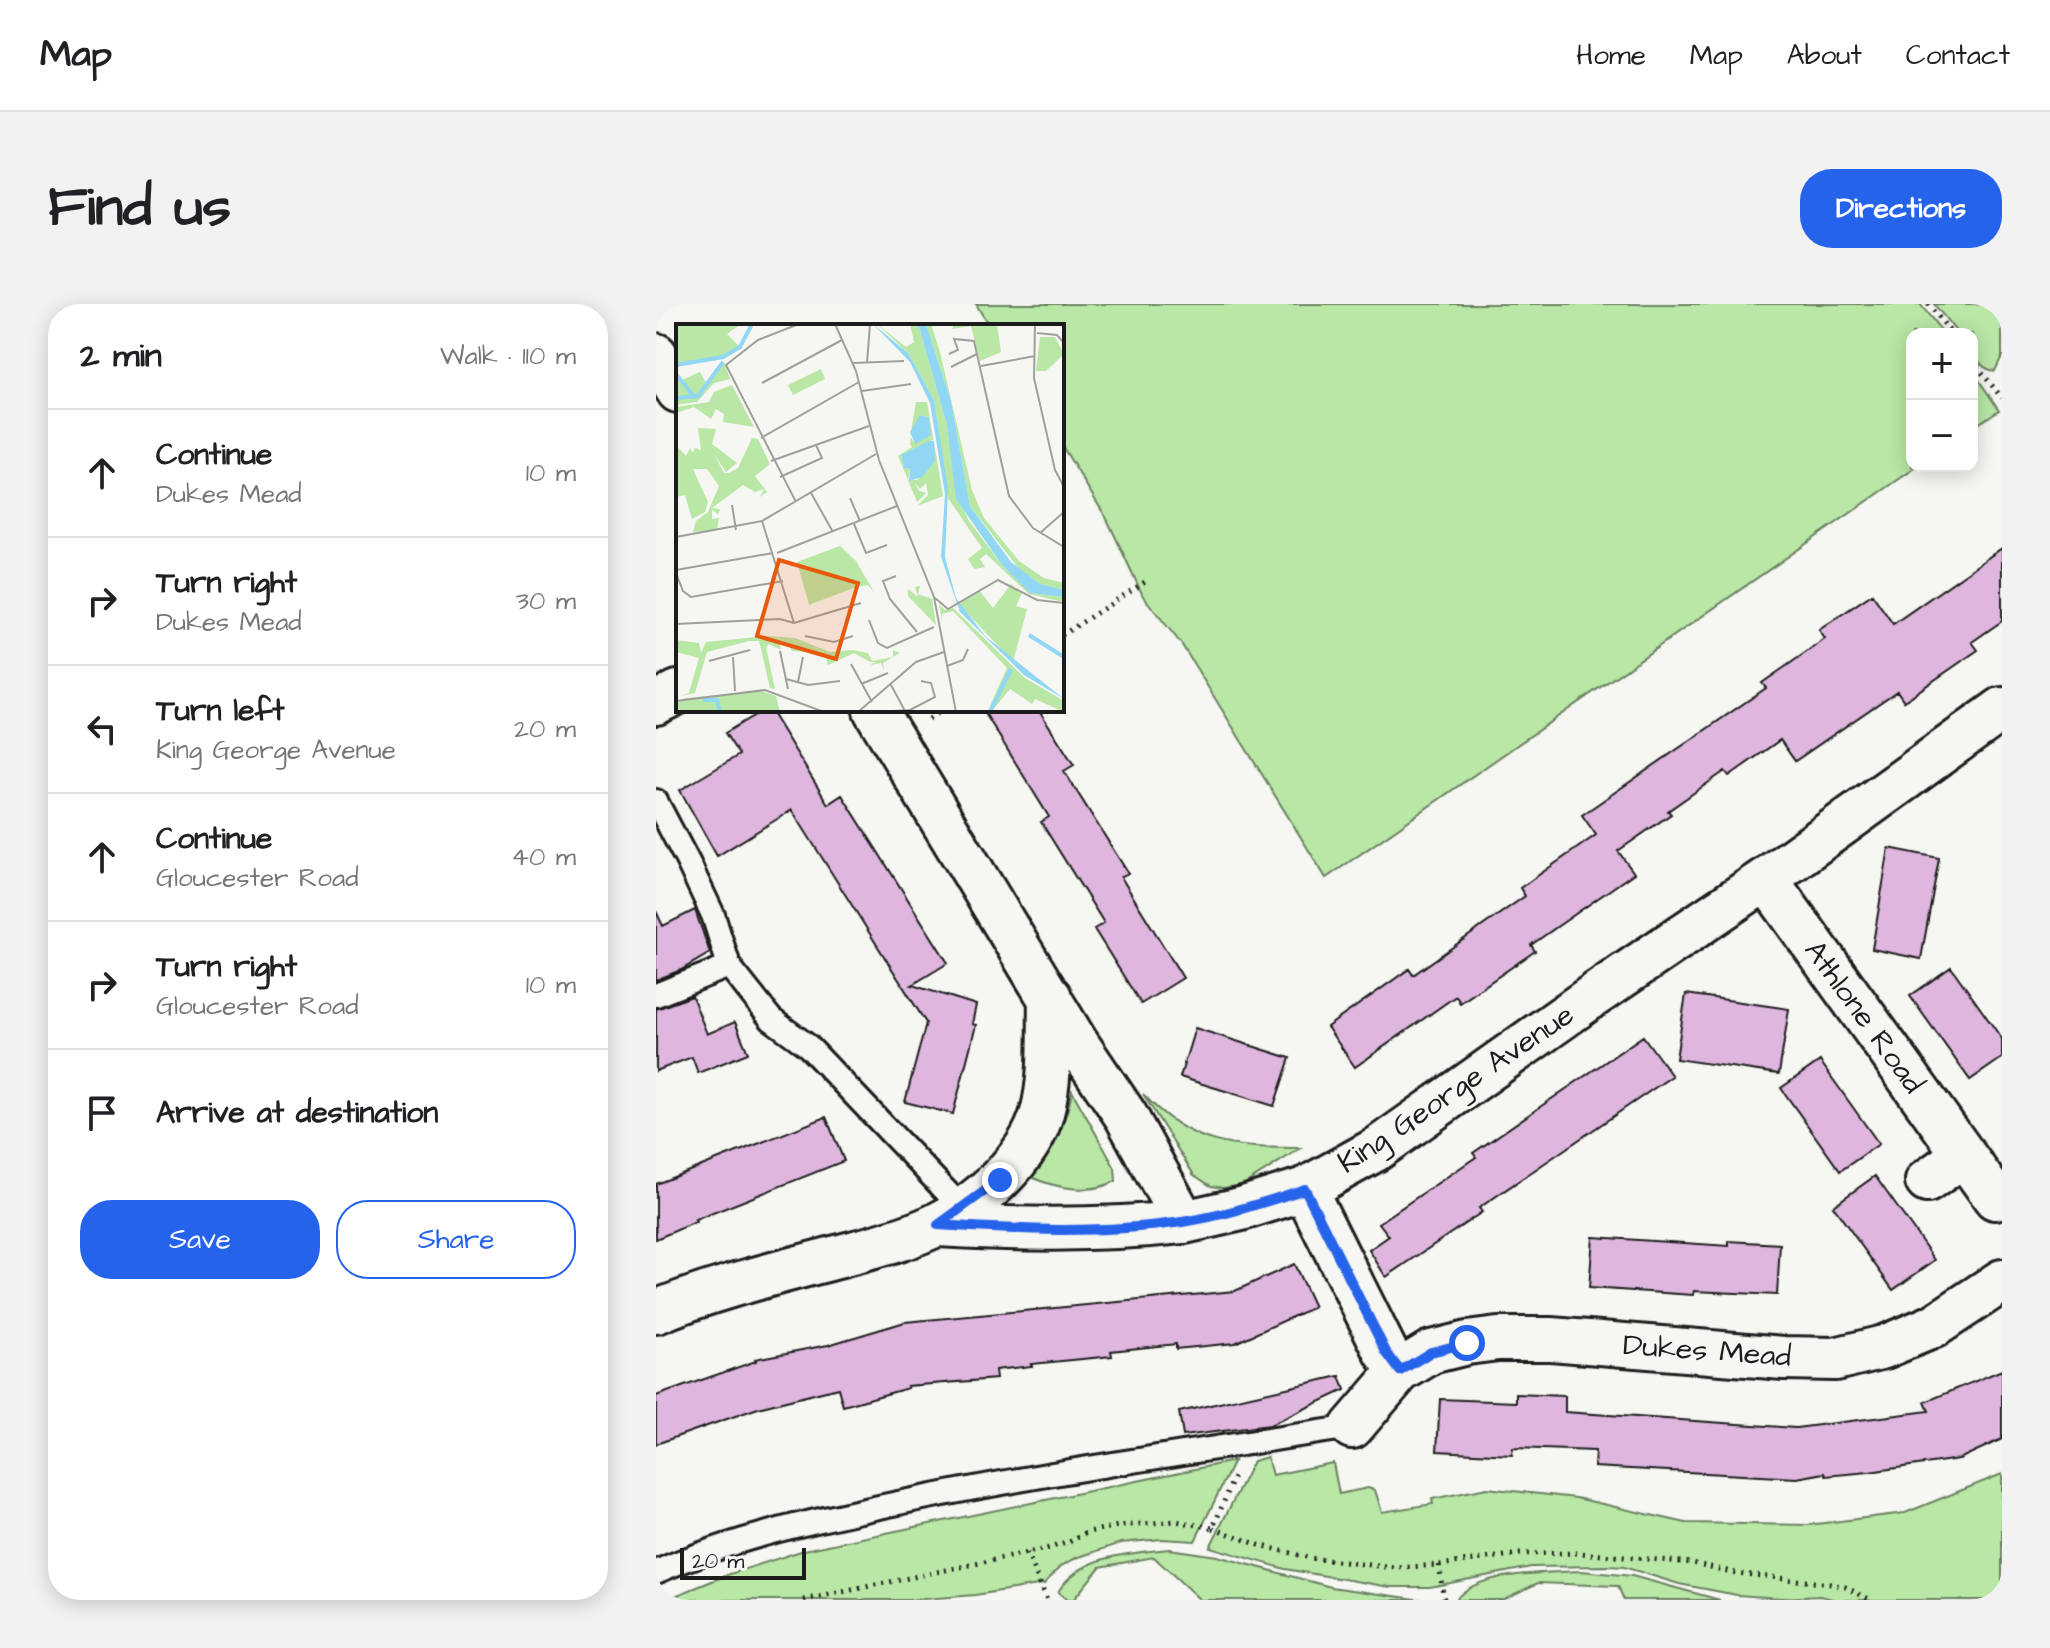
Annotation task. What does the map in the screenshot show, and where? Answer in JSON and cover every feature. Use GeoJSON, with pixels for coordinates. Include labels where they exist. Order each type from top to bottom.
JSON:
{"type":"FeatureCollection","features":[{"type":"Feature","properties":{"kind":"street"},"geometry":{"type":"LineString","coordinates":[[656,355],[676,388]]}},
{"type":"Feature","properties":{"kind":"street"},"geometry":{"type":"LineString","coordinates":[[656,703],[676,693]]}},
{"type":"Feature","properties":{"kind":"street","name":"King George Avenue"},"geometry":{"type":"LineString","coordinates":[[950,1216],[1002,1229],[1117,1228],[1184,1222],[1241,1209],[1305,1189],[1377,1149],[1590,998],[1766,879],[2002,709]]}},
{"type":"Feature","properties":{"kind":"street"},"geometry":{"type":"LineString","coordinates":[[876,712],[1126,1116],[1184,1222]]}},
{"type":"Feature","properties":{"kind":"street","name":"Athlone Road"},"geometry":{"type":"LineString","coordinates":[[1766,879],[1995,1198]]}},
{"type":"Feature","properties":{"kind":"street"},"geometry":{"type":"LineString","coordinates":[[656,1312],[888,1243],[950,1216],[1014,1165],[1031,1140],[1042,1114],[1047,1085],[1050,997]]}},
{"type":"Feature","properties":{"kind":"street"},"geometry":{"type":"LineString","coordinates":[[1927,1181],[1963,1155]]}},
{"type":"Feature","properties":{"kind":"street"},"geometry":{"type":"LineString","coordinates":[[1305,1189],[1386,1352],[1400,1371]]}},
{"type":"Feature","properties":{"kind":"street","name":"Dukes Mead"},"geometry":{"type":"LineString","coordinates":[[1352,1427],[1400,1371],[1431,1352],[1467,1343],[1498,1339],[1551,1339],[1784,1358],[1835,1359],[1884,1347],[1934,1326],[2002,1281]]}},
{"type":"Feature","properties":{"kind":"lane"},"geometry":{"type":"LineString","coordinates":[[656,801],[713,915],[729,966],[771,1019],[808,1046],[950,1216]]}},
{"type":"Feature","properties":{"kind":"lane"},"geometry":{"type":"LineString","coordinates":[[656,995],[729,966]]}},
{"type":"Feature","properties":{"kind":"lane"},"geometry":{"type":"LineString","coordinates":[[656,1572],[745,1538],[816,1520],[1018,1479],[1352,1427]]}},
{"type":"Feature","properties":{"kind":"path"},"geometry":{"type":"LineString","coordinates":[[1928,304],[1947,328]]}},
{"type":"Feature","properties":{"kind":"path"},"geometry":{"type":"LineString","coordinates":[[1978,368],[2001,397]]}},
{"type":"Feature","properties":{"kind":"path"},"geometry":{"type":"LineString","coordinates":[[2001,397],[2002,384]]}},
{"type":"Feature","properties":{"kind":"path"},"geometry":{"type":"LineString","coordinates":[[1064,634],[1148,580]]}},
{"type":"Feature","properties":{"kind":"path"},"geometry":{"type":"LineString","coordinates":[[1213,1528],[1249,1443]]}},
{"type":"Feature","properties":{"kind":"path"},"geometry":{"type":"LineString","coordinates":[[804,1600],[1027,1553],[1069,1542],[1088,1532],[1176,1521],[1213,1528],[1259,1545],[1310,1558],[1395,1568],[1550,1552],[1651,1558],[1736,1573],[1830,1584],[1845,1587],[1871,1600]]}},
{"type":"Feature","properties":{"kind":"path"},"geometry":{"type":"LineString","coordinates":[[1027,1553],[1047,1600]]}},
{"type":"Feature","properties":{"kind":"path"},"geometry":{"type":"LineString","coordinates":[[1439,1565],[1444,1600]]}},
{"type":"Feature","properties":{"kind":"green space"},"geometry":{"type":"Polygon","coordinates":[[[976,304],[1920,304],[1939,328],[1906,328],[1906,472],[1909,472],[1326,878],[1182,645],[1143,596],[1107,519],[1064,449],[1064,324],[988,324],[976,304]]]}},
{"type":"Feature","properties":{"kind":"green space"},"geometry":{"type":"Polygon","coordinates":[[[1934,304],[2002,304],[2002,356],[1995,371],[1984,367],[1978,360],[1978,328],[1953,328],[1934,304]]]}},
{"type":"Feature","properties":{"kind":"green space"},"geometry":{"type":"Polygon","coordinates":[[[1978,379],[1999,410],[1978,424],[1978,379]]]}},
{"type":"Feature","properties":{"kind":"green space"},"geometry":{"type":"Polygon","coordinates":[[[1072,1091],[1115,1168],[1116,1181],[1084,1189],[1049,1184],[1029,1176],[1061,1125],[1072,1091]]]}},
{"type":"Feature","properties":{"kind":"green space"},"geometry":{"type":"Polygon","coordinates":[[[1143,1094],[1179,1125],[1215,1141],[1255,1147],[1301,1148],[1243,1185],[1211,1186],[1194,1175],[1143,1094]]]}},
{"type":"Feature","properties":{"kind":"green space"},"geometry":{"type":"Polygon","coordinates":[[[1267,1457],[1272,1475],[1333,1463],[1339,1494],[1368,1488],[1375,1490],[1382,1512],[1433,1504],[1432,1499],[1487,1488],[1576,1498],[1686,1523],[1808,1525],[1905,1513],[2002,1474],[2002,1600],[1837,1600],[1820,1596],[1781,1598],[1737,1595],[1679,1584],[1624,1567],[1608,1566],[1531,1567],[1430,1587],[1390,1587],[1285,1569],[1210,1547],[1253,1461],[1267,1457]]]}},
{"type":"Feature","properties":{"kind":"green space"},"geometry":{"type":"Polygon","coordinates":[[[1234,1461],[1195,1541],[1162,1539],[1121,1543],[1076,1558],[1061,1566],[1044,1584],[975,1595],[912,1600],[665,1600],[727,1575],[804,1550],[1234,1461]]]}},
{"type":"Feature","properties":{"kind":"green space"},"geometry":{"type":"Polygon","coordinates":[[[1169,1549],[1217,1556],[1331,1587],[1422,1600],[1200,1600],[1154,1557],[1100,1567],[1073,1600],[1067,1600],[1058,1592],[1079,1570],[1093,1563],[1123,1555],[1169,1549]]]}},
{"type":"Feature","properties":{"kind":"green space"},"geometry":{"type":"Polygon","coordinates":[[[1581,1571],[1632,1576],[1720,1600],[1624,1600],[1618,1586],[1538,1583],[1502,1600],[1456,1600],[1465,1591],[1495,1579],[1532,1573],[1581,1571]]]}},
{"type":"Feature","properties":{"kind":"building"},"geometry":{"type":"Polygon","coordinates":[[[2002,548],[2002,621],[1972,642],[1978,650],[1904,701],[1897,691],[1795,761],[1780,740],[1729,776],[1725,771],[1618,851],[1634,873],[1531,945],[1535,951],[1460,1003],[1456,996],[1355,1067],[1327,1027],[1409,969],[1413,975],[1525,896],[1520,888],[1596,835],[1582,815],[1766,688],[1762,683],[1825,639],[1819,630],[1872,594],[1893,624],[2002,548]]]}},
{"type":"Feature","properties":{"kind":"building"},"geometry":{"type":"Polygon","coordinates":[[[760,712],[771,712],[828,804],[842,795],[948,963],[912,985],[976,1005],[972,1024],[976,1025],[953,1114],[905,1102],[926,1023],[792,810],[717,856],[680,790],[739,755],[725,733],[760,712]]]}},
{"type":"Feature","properties":{"kind":"building"},"geometry":{"type":"Polygon","coordinates":[[[984,712],[1040,712],[1074,765],[1064,771],[1128,873],[1121,877],[1183,978],[1141,1004],[1094,929],[1104,923],[1041,822],[1049,817],[984,712]]]}},
{"type":"Feature","properties":{"kind":"building"},"geometry":{"type":"Polygon","coordinates":[[[1889,848],[1939,858],[1921,959],[1872,949],[1889,848]]]}},
{"type":"Feature","properties":{"kind":"building"},"geometry":{"type":"Polygon","coordinates":[[[695,910],[710,953],[656,980],[656,911],[663,926],[695,910]]]}},
{"type":"Feature","properties":{"kind":"building"},"geometry":{"type":"Polygon","coordinates":[[[1951,967],[2002,1039],[2002,1058],[1970,1080],[1910,996],[1951,967]]]}},
{"type":"Feature","properties":{"kind":"building"},"geometry":{"type":"Polygon","coordinates":[[[1686,994],[1789,1009],[1779,1074],[1676,1059],[1686,994]]]}},
{"type":"Feature","properties":{"kind":"building"},"geometry":{"type":"Polygon","coordinates":[[[692,996],[707,1034],[735,1022],[748,1053],[698,1073],[692,1057],[656,1071],[656,1009],[692,996]]]}},
{"type":"Feature","properties":{"kind":"building"},"geometry":{"type":"Polygon","coordinates":[[[1195,1028],[1290,1058],[1274,1106],[1180,1077],[1195,1028]]]}},
{"type":"Feature","properties":{"kind":"building"},"geometry":{"type":"Polygon","coordinates":[[[1643,1036],[1672,1076],[1479,1208],[1482,1212],[1386,1277],[1369,1250],[1389,1236],[1379,1223],[1476,1157],[1473,1153],[1643,1036]]]}},
{"type":"Feature","properties":{"kind":"building"},"geometry":{"type":"Polygon","coordinates":[[[1820,1061],[1879,1144],[1840,1171],[1781,1088],[1820,1061]]]}},
{"type":"Feature","properties":{"kind":"building"},"geometry":{"type":"Polygon","coordinates":[[[826,1117],[844,1161],[695,1220],[656,1239],[656,1184],[826,1117]]]}},
{"type":"Feature","properties":{"kind":"building"},"geometry":{"type":"Polygon","coordinates":[[[1875,1176],[1935,1260],[1893,1290],[1833,1206],[1875,1176]]]}},
{"type":"Feature","properties":{"kind":"building"},"geometry":{"type":"Polygon","coordinates":[[[1593,1237],[1729,1246],[1729,1241],[1780,1244],[1777,1295],[1694,1291],[1693,1295],[1589,1288],[1593,1237]]]}},
{"type":"Feature","properties":{"kind":"building"},"geometry":{"type":"Polygon","coordinates":[[[1294,1264],[1314,1307],[1235,1343],[1176,1349],[1176,1344],[1111,1351],[1112,1356],[995,1370],[996,1379],[907,1386],[843,1406],[838,1388],[758,1408],[656,1444],[656,1396],[755,1359],[828,1345],[905,1322],[1235,1291],[1294,1264]]]}},
{"type":"Feature","properties":{"kind":"building"},"geometry":{"type":"Polygon","coordinates":[[[2002,1370],[2002,1439],[1959,1459],[1869,1472],[1826,1476],[1825,1473],[1797,1478],[1594,1467],[1595,1451],[1513,1448],[1512,1455],[1437,1451],[1440,1399],[1516,1402],[1516,1394],[1565,1396],[1565,1412],[1796,1428],[1929,1411],[1925,1402],[2002,1370]]]}},
{"type":"Feature","properties":{"kind":"building"},"geometry":{"type":"Polygon","coordinates":[[[1340,1376],[1345,1390],[1270,1425],[1183,1436],[1179,1412],[1340,1376]]]}},
{"type":"Feature","properties":{"kind":"route"},"geometry":{"type":"LineString","coordinates":[[1000,1180],[938,1225],[1002,1229],[1132,1228],[1184,1222],[1241,1209],[1305,1189],[1386,1352],[1400,1371],[1431,1352],[1467,1343]]}}]}
